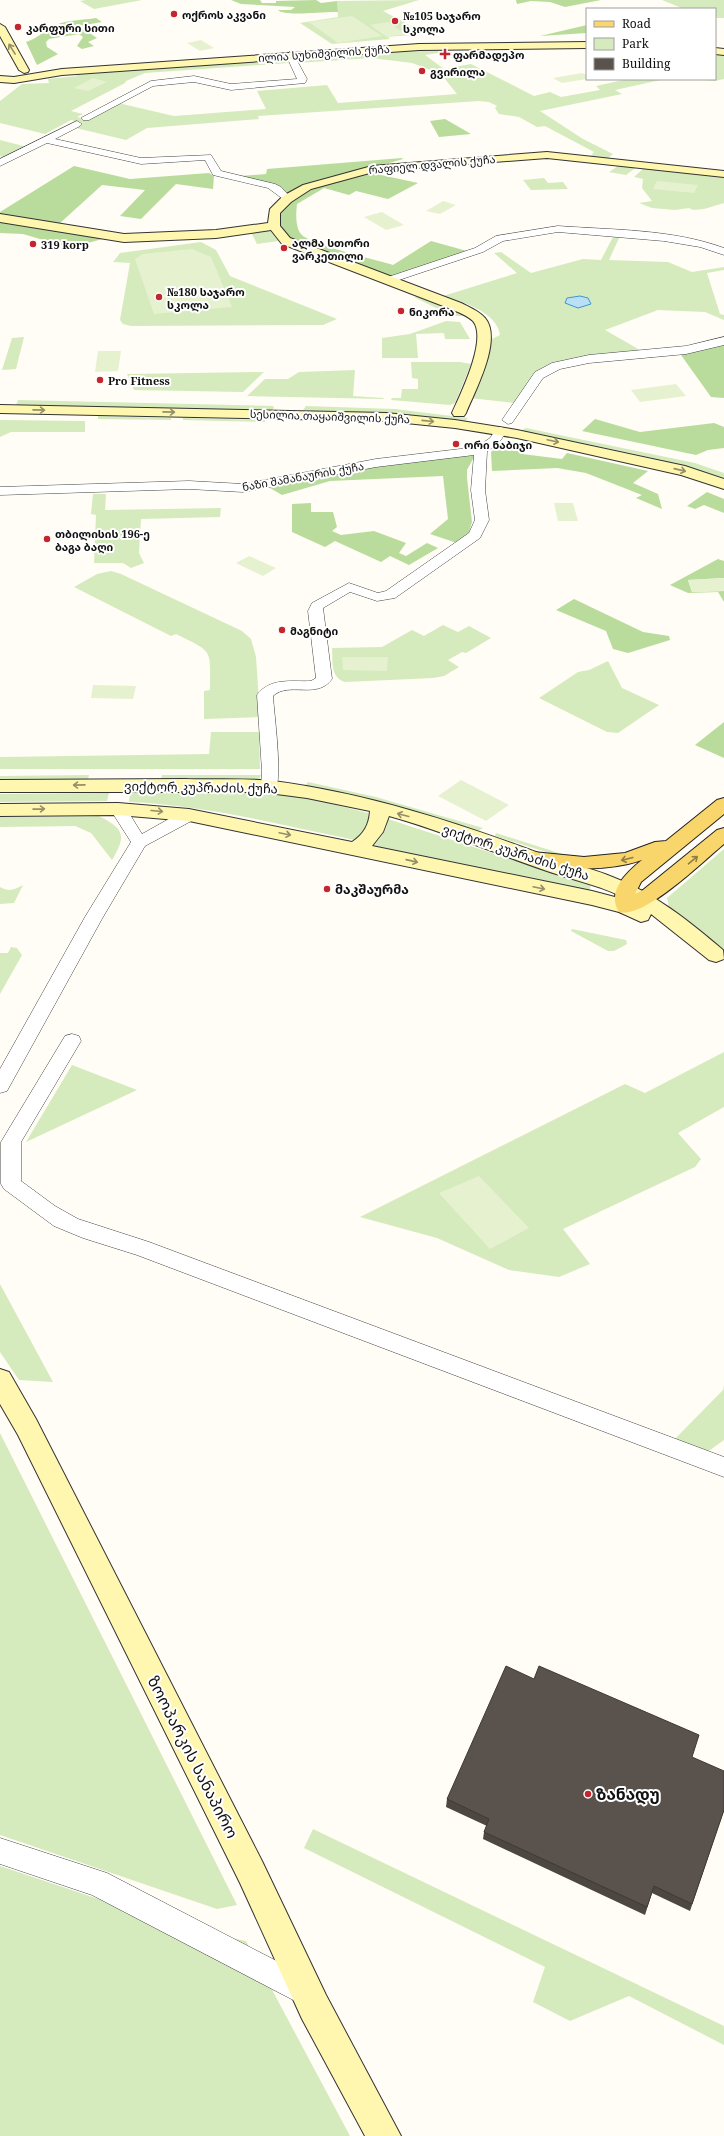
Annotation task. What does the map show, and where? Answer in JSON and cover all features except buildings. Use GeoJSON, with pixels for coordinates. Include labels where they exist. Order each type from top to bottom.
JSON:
{"type":"FeatureCollection","features":[{"type":"Feature","properties":{"kind":"main road"},"geometry":{"type":"LineString","coordinates":[[0,27],[25,74]]}},
{"type":"Feature","properties":{"kind":"main road","name":"ილია სუხიშვილის ქუჩა"},"geometry":{"type":"LineString","coordinates":[[25,74],[419,47],[586,45]]}},
{"type":"Feature","properties":{"kind":"main road"},"geometry":{"type":"LineString","coordinates":[[7,70],[25,74]]}},
{"type":"Feature","properties":{"kind":"main road"},"geometry":{"type":"LineString","coordinates":[[0,79],[25,74]]}},
{"type":"Feature","properties":{"kind":"main road"},"geometry":{"type":"LineString","coordinates":[[6,90],[25,74]]}},
{"type":"Feature","properties":{"kind":"main road","name":"რაფიელ დვალის ქუჩა"},"geometry":{"type":"LineString","coordinates":[[274,226],[274,212],[287,199],[307,187],[376,168],[547,155],[724,174]]}},
{"type":"Feature","properties":{"kind":"main road"},"geometry":{"type":"LineString","coordinates":[[0,218],[124,238],[216,234],[274,226],[286,241],[295,246],[456,306],[480,320],[484,330],[483,345],[478,364],[459,413]]}},
{"type":"Feature","properties":{"kind":"main road","name":"სესილია თაყაიშვილის ქუჩა"},"geometry":{"type":"LineString","coordinates":[[0,397],[308,408],[385,405],[459,413],[504,426],[517,434],[685,471],[724,484]]}},
{"type":"Feature","properties":{"kind":"main road","name":"სესილია თაყაიშვილის ქუჩა"},"geometry":{"type":"LineString","coordinates":[[0,409],[272,407]]}},
{"type":"Feature","properties":{"kind":"main road","name":"სესილია თაყაიშვილის ქუჩა"},"geometry":{"type":"LineString","coordinates":[[308,408],[386,417],[504,426],[530,425],[697,460],[724,470]]}},
{"type":"Feature","properties":{"kind":"main road"},"geometry":{"type":"LineString","coordinates":[[517,434],[515,430],[517,428],[530,425]]}},
{"type":"Feature","properties":{"kind":"main road"},"geometry":{"type":"LineString","coordinates":[[118,785],[118,809]]}},
{"type":"Feature","properties":{"kind":"main road","name":"ვიქტორ კუპრაძის ქუჩა"},"geometry":{"type":"LineString","coordinates":[[0,786],[118,785],[269,787],[310,793],[418,819],[602,880],[631,900]]}},
{"type":"Feature","properties":{"kind":"main road"},"geometry":{"type":"LineString","coordinates":[[720,957],[675,936],[631,900],[628,884],[640,872],[689,834],[724,804]]}},
{"type":"Feature","properties":{"kind":"main road","name":"ვიქტორ კუპრაძის ქუჩა"},"geometry":{"type":"LineString","coordinates":[[0,810],[118,809],[189,815],[592,898],[631,900]]}},
{"type":"Feature","properties":{"kind":"main road"},"geometry":{"type":"LineString","coordinates":[[356,849],[365,843],[376,830],[379,823],[380,809]]}},
{"type":"Feature","properties":{"kind":"main road"},"geometry":{"type":"LineString","coordinates":[[533,858],[586,865],[609,863],[639,856],[689,834]]}},
{"type":"Feature","properties":{"kind":"main road"},"geometry":{"type":"LineString","coordinates":[[631,900],[657,890],[724,834]]}},
{"type":"Feature","properties":{"kind":"main road","name":"ზოოპარკის სანაპირო"},"geometry":{"type":"LineString","coordinates":[[0,1380],[27,1427],[251,1872],[307,1992],[384,2136]]}},
{"type":"Feature","properties":{"kind":"street"},"geometry":{"type":"LineString","coordinates":[[86,118],[151,84],[162,81],[200,80],[231,87],[302,81],[290,55]]}},
{"type":"Feature","properties":{"kind":"street"},"geometry":{"type":"LineString","coordinates":[[0,163],[77,124]]}},
{"type":"Feature","properties":{"kind":"street"},"geometry":{"type":"LineString","coordinates":[[47,140],[141,162],[208,157],[217,174],[271,186],[277,189],[287,199]]}},
{"type":"Feature","properties":{"kind":"street"},"geometry":{"type":"LineString","coordinates":[[389,280],[479,250],[495,250],[575,231],[664,238],[702,244],[724,252]]}},
{"type":"Feature","properties":{"kind":"street"},"geometry":{"type":"LineString","coordinates":[[269,787],[270,771],[265,695],[271,688],[279,686],[318,684],[324,680],[316,610],[318,606],[349,587],[377,597],[390,595],[475,535],[482,520],[478,490],[481,450],[494,441],[539,375],[556,366],[589,359],[680,351],[724,341]]}},
{"type":"Feature","properties":{"kind":"street","name":"ნაზი შამანაურის ქუჩა"},"geometry":{"type":"LineString","coordinates":[[0,491],[189,485],[243,488],[376,463],[481,450]]}},
{"type":"Feature","properties":{"kind":"street"},"geometry":{"type":"LineString","coordinates":[[118,809],[139,842]]}},
{"type":"Feature","properties":{"kind":"street"},"geometry":{"type":"LineString","coordinates":[[0,1086],[94,917],[139,842],[189,815]]}},
{"type":"Feature","properties":{"kind":"street"},"geometry":{"type":"LineString","coordinates":[[72,1042],[11,1142],[11,1184],[60,1220],[142,1248],[724,1467]]}},
{"type":"Feature","properties":{"kind":"street"},"geometry":{"type":"LineString","coordinates":[[0,1851],[97,1883],[307,1992]]}},
{"type":"Feature","properties":{"kind":"green space"},"geometry":{"type":"Polygon","coordinates":[[[142,0],[94,9],[80,1],[142,0]]]}},
{"type":"Feature","properties":{"kind":"green space"},"geometry":{"type":"Polygon","coordinates":[[[231,0],[260,0],[262,3],[276,3],[276,1],[316,0],[321,3],[337,1],[338,12],[288,13],[278,10],[291,10],[295,7],[241,4],[231,0]]]}},
{"type":"Feature","properties":{"kind":"green space"},"geometry":{"type":"Polygon","coordinates":[[[419,0],[383,11],[424,33],[420,34],[388,37],[390,39],[332,44],[300,23],[338,17],[337,1],[419,0]]]}},
{"type":"Feature","properties":{"kind":"green space"},"geometry":{"type":"Polygon","coordinates":[[[516,0],[601,0],[565,7],[550,2],[531,1],[517,4],[516,0]]]}},
{"type":"Feature","properties":{"kind":"green space"},"geometry":{"type":"Polygon","coordinates":[[[662,0],[724,0],[724,18],[716,18],[716,8],[682,8],[662,0]]]}},
{"type":"Feature","properties":{"kind":"green space"},"geometry":{"type":"Polygon","coordinates":[[[352,16],[382,36],[338,43],[309,22],[352,16]]]}},
{"type":"Feature","properties":{"kind":"green space"},"geometry":{"type":"Polygon","coordinates":[[[96,18],[102,22],[79,26],[97,38],[88,42],[94,46],[82,49],[77,46],[83,37],[79,34],[49,39],[46,42],[47,47],[58,54],[37,65],[26,42],[34,39],[60,23],[96,18]]]}},
{"type":"Feature","properties":{"kind":"green space"},"geometry":{"type":"Polygon","coordinates":[[[388,22],[405,34],[387,37],[370,25],[388,22]]]}},
{"type":"Feature","properties":{"kind":"green space"},"geometry":{"type":"Polygon","coordinates":[[[586,25],[586,33],[540,36],[586,25]]]}},
{"type":"Feature","properties":{"kind":"green space"},"geometry":{"type":"Polygon","coordinates":[[[201,40],[214,48],[200,51],[187,43],[201,40]]]}},
{"type":"Feature","properties":{"kind":"green space"},"geometry":{"type":"Polygon","coordinates":[[[423,49],[446,49],[450,51],[425,55],[444,69],[471,64],[534,96],[550,92],[561,97],[600,90],[596,86],[623,80],[660,80],[615,90],[622,94],[540,111],[583,139],[613,154],[607,159],[590,157],[594,152],[545,126],[537,127],[519,117],[499,114],[495,108],[497,106],[489,102],[479,101],[258,116],[259,119],[147,128],[126,140],[76,128],[83,123],[71,120],[45,134],[0,123],[0,101],[22,84],[49,83],[48,79],[77,76],[76,73],[283,59],[289,63],[145,73],[126,81],[125,83],[71,111],[83,114],[77,117],[86,119],[118,103],[174,116],[266,109],[257,91],[327,85],[338,103],[457,94],[441,74],[412,63],[371,58],[297,63],[295,59],[423,49]]]}},
{"type":"Feature","properties":{"kind":"green space"},"geometry":{"type":"Polygon","coordinates":[[[716,54],[724,55],[724,79],[715,81],[703,80],[716,80],[716,54]]]}},
{"type":"Feature","properties":{"kind":"green space"},"geometry":{"type":"Polygon","coordinates":[[[582,73],[586,75],[586,79],[562,83],[553,78],[582,73]]]}},
{"type":"Feature","properties":{"kind":"green space"},"geometry":{"type":"Polygon","coordinates":[[[93,78],[107,82],[88,91],[74,88],[93,78]]]}},
{"type":"Feature","properties":{"kind":"green space"},"geometry":{"type":"Polygon","coordinates":[[[445,119],[471,134],[439,137],[430,121],[445,119]]]}},
{"type":"Feature","properties":{"kind":"green space"},"geometry":{"type":"Polygon","coordinates":[[[0,140],[27,147],[6,158],[0,156],[0,140]]]}},
{"type":"Feature","properties":{"kind":"green space"},"geometry":{"type":"Polygon","coordinates":[[[403,159],[393,162],[316,181],[286,194],[279,187],[228,177],[266,174],[267,169],[403,159]]]}},
{"type":"Feature","properties":{"kind":"green space"},"geometry":{"type":"Polygon","coordinates":[[[621,164],[638,166],[626,175],[609,172],[621,164]]]}},
{"type":"Feature","properties":{"kind":"green space"},"geometry":{"type":"Polygon","coordinates":[[[74,166],[130,179],[209,173],[214,176],[213,189],[176,184],[141,219],[120,216],[145,190],[102,185],[59,224],[0,215],[0,212],[74,166]]]}},
{"type":"Feature","properties":{"kind":"green space"},"geometry":{"type":"Polygon","coordinates":[[[645,167],[724,176],[724,203],[704,209],[693,210],[689,208],[675,210],[652,208],[639,203],[652,201],[642,188],[643,179],[634,177],[645,167]]]}},
{"type":"Feature","properties":{"kind":"green space"},"geometry":{"type":"Polygon","coordinates":[[[383,170],[384,173],[381,175],[418,183],[388,199],[356,191],[349,195],[324,188],[297,204],[297,224],[301,234],[306,238],[329,247],[393,265],[431,241],[467,251],[391,277],[287,238],[280,226],[279,215],[284,206],[295,197],[341,178],[383,170]]]}},
{"type":"Feature","properties":{"kind":"green space"},"geometry":{"type":"Polygon","coordinates":[[[544,178],[548,183],[563,182],[568,189],[531,190],[523,180],[544,178]]]}},
{"type":"Feature","properties":{"kind":"green space"},"geometry":{"type":"Polygon","coordinates":[[[657,181],[698,185],[694,193],[653,189],[657,181]]]}},
{"type":"Feature","properties":{"kind":"green space"},"geometry":{"type":"Polygon","coordinates":[[[443,201],[456,205],[440,214],[426,211],[443,201]]]}},
{"type":"Feature","properties":{"kind":"green space"},"geometry":{"type":"Polygon","coordinates":[[[382,212],[404,225],[386,230],[364,217],[382,212]]]}},
{"type":"Feature","properties":{"kind":"green space"},"geometry":{"type":"Polygon","coordinates":[[[6,221],[106,238],[70,248],[23,234],[0,233],[0,223],[6,221]]]}},
{"type":"Feature","properties":{"kind":"green space"},"geometry":{"type":"Polygon","coordinates":[[[266,230],[274,233],[278,241],[257,244],[251,232],[266,230]]]}},
{"type":"Feature","properties":{"kind":"green space"},"geometry":{"type":"Polygon","coordinates":[[[614,235],[620,236],[609,260],[668,262],[692,272],[724,267],[724,270],[707,273],[720,314],[724,315],[724,320],[705,312],[658,310],[605,330],[640,350],[547,365],[531,379],[515,403],[470,398],[489,355],[492,339],[500,335],[498,327],[493,320],[477,308],[448,298],[440,297],[517,273],[494,253],[501,252],[531,273],[583,259],[601,260],[614,235]]]}},
{"type":"Feature","properties":{"kind":"green space"},"geometry":{"type":"Polygon","coordinates":[[[201,242],[216,250],[230,276],[337,319],[323,325],[131,326],[123,324],[120,320],[130,263],[113,262],[120,253],[201,242]]]}},
{"type":"Feature","properties":{"kind":"green space"},"geometry":{"type":"Polygon","coordinates":[[[192,249],[211,257],[232,307],[154,314],[135,259],[143,254],[192,249]]]}},
{"type":"Feature","properties":{"kind":"green space"},"geometry":{"type":"Polygon","coordinates":[[[414,297],[439,302],[462,314],[463,316],[452,316],[414,297]]]}},
{"type":"Feature","properties":{"kind":"green space"},"geometry":{"type":"Polygon","coordinates":[[[446,321],[460,322],[470,339],[445,339],[444,333],[416,334],[418,358],[382,358],[382,338],[410,334],[446,321]]]}},
{"type":"Feature","properties":{"kind":"green space"},"geometry":{"type":"Polygon","coordinates":[[[24,337],[16,369],[2,370],[12,338],[24,337]]]}},
{"type":"Feature","properties":{"kind":"green space"},"geometry":{"type":"Polygon","coordinates":[[[724,345],[724,398],[711,397],[681,355],[724,345]]]}},
{"type":"Feature","properties":{"kind":"green space"},"geometry":{"type":"Polygon","coordinates":[[[98,351],[121,351],[118,371],[95,372],[98,351]]]}},
{"type":"Feature","properties":{"kind":"green space"},"geometry":{"type":"Polygon","coordinates":[[[411,362],[460,362],[471,364],[455,403],[450,405],[391,400],[392,398],[401,398],[402,389],[418,389],[418,379],[412,378],[411,362]]]}},
{"type":"Feature","properties":{"kind":"green space"},"geometry":{"type":"Polygon","coordinates":[[[355,370],[353,396],[384,398],[383,399],[247,396],[265,379],[288,379],[299,372],[355,370]]]}},
{"type":"Feature","properties":{"kind":"green space"},"geometry":{"type":"Polygon","coordinates":[[[264,372],[243,392],[134,390],[127,374],[264,372]]]}},
{"type":"Feature","properties":{"kind":"green space"},"geometry":{"type":"Polygon","coordinates":[[[676,384],[686,396],[640,402],[631,390],[676,384]]]}},
{"type":"Feature","properties":{"kind":"green space"},"geometry":{"type":"Polygon","coordinates":[[[18,400],[274,407],[272,411],[16,405],[18,400]]]}},
{"type":"Feature","properties":{"kind":"green space"},"geometry":{"type":"Polygon","coordinates":[[[306,406],[395,409],[468,418],[465,422],[389,414],[303,410],[306,406]]]}},
{"type":"Feature","properties":{"kind":"green space"},"geometry":{"type":"Polygon","coordinates":[[[98,416],[171,418],[171,420],[98,419],[98,416]]]}},
{"type":"Feature","properties":{"kind":"green space"},"geometry":{"type":"Polygon","coordinates":[[[183,418],[265,420],[265,422],[183,420],[183,418]]]}},
{"type":"Feature","properties":{"kind":"green space"},"geometry":{"type":"Polygon","coordinates":[[[595,419],[640,432],[714,423],[724,427],[724,448],[708,450],[696,455],[582,431],[595,419]]]}},
{"type":"Feature","properties":{"kind":"green space"},"geometry":{"type":"Polygon","coordinates":[[[0,420],[85,421],[85,432],[11,432],[0,437],[0,420]]]}},
{"type":"Feature","properties":{"kind":"green space"},"geometry":{"type":"Polygon","coordinates":[[[526,428],[695,463],[724,473],[724,479],[650,457],[523,432],[522,430],[526,428]]]}},
{"type":"Feature","properties":{"kind":"green space"},"geometry":{"type":"Polygon","coordinates":[[[503,442],[521,446],[522,454],[562,459],[567,453],[648,471],[633,483],[658,494],[662,509],[636,498],[642,495],[586,473],[557,468],[492,471],[491,452],[503,442]]]}},
{"type":"Feature","properties":{"kind":"green space"},"geometry":{"type":"Polygon","coordinates":[[[472,455],[474,457],[467,470],[467,478],[472,522],[469,532],[457,543],[430,534],[448,519],[443,476],[330,481],[282,495],[270,488],[338,471],[472,455]]]}},
{"type":"Feature","properties":{"kind":"green space"},"geometry":{"type":"Polygon","coordinates":[[[707,492],[724,499],[724,513],[704,505],[695,509],[687,506],[707,492]]]}},
{"type":"Feature","properties":{"kind":"green space"},"geometry":{"type":"Polygon","coordinates":[[[93,494],[106,494],[105,510],[221,508],[220,517],[141,519],[139,553],[144,563],[131,568],[123,563],[94,563],[96,515],[91,514],[93,494]]]}},
{"type":"Feature","properties":{"kind":"green space"},"geometry":{"type":"Polygon","coordinates":[[[311,503],[311,512],[333,512],[337,527],[332,531],[341,535],[374,531],[406,543],[399,553],[406,556],[427,543],[438,548],[409,565],[390,556],[381,562],[335,541],[325,547],[292,532],[292,504],[311,503]]]}},
{"type":"Feature","properties":{"kind":"green space"},"geometry":{"type":"Polygon","coordinates":[[[554,503],[573,503],[578,521],[558,521],[554,503]]]}},
{"type":"Feature","properties":{"kind":"green space"},"geometry":{"type":"Polygon","coordinates":[[[249,556],[276,568],[263,576],[236,563],[249,556]]]}},
{"type":"Feature","properties":{"kind":"green space"},"geometry":{"type":"Polygon","coordinates":[[[718,559],[724,561],[724,578],[688,580],[692,592],[724,591],[724,602],[718,592],[688,593],[670,585],[718,559]]]}},
{"type":"Feature","properties":{"kind":"green space"},"geometry":{"type":"Polygon","coordinates":[[[111,571],[121,574],[242,631],[251,639],[256,657],[260,717],[204,719],[204,691],[210,690],[210,666],[207,653],[197,645],[176,634],[171,636],[74,587],[97,574],[111,571]]]}},
{"type":"Feature","properties":{"kind":"green space"},"geometry":{"type":"Polygon","coordinates":[[[724,578],[724,591],[692,592],[688,580],[724,578]]]}},
{"type":"Feature","properties":{"kind":"green space"},"geometry":{"type":"Polygon","coordinates":[[[574,599],[643,632],[669,636],[670,640],[628,653],[613,649],[606,631],[556,610],[574,599]]]}},
{"type":"Feature","properties":{"kind":"green space"},"geometry":{"type":"Polygon","coordinates":[[[443,625],[458,632],[469,626],[491,638],[466,653],[462,652],[448,660],[459,667],[444,676],[433,678],[345,682],[340,680],[335,673],[333,668],[332,648],[382,647],[412,630],[424,636],[443,625]]]}},
{"type":"Feature","properties":{"kind":"green space"},"geometry":{"type":"Polygon","coordinates":[[[342,657],[388,657],[387,671],[343,670],[342,657]]]}},
{"type":"Feature","properties":{"kind":"green space"},"geometry":{"type":"Polygon","coordinates":[[[608,661],[622,688],[659,705],[618,733],[607,732],[539,698],[578,672],[589,670],[608,661]]]}},
{"type":"Feature","properties":{"kind":"green space"},"geometry":{"type":"Polygon","coordinates":[[[93,685],[136,686],[133,699],[91,698],[93,685]]]}},
{"type":"Feature","properties":{"kind":"green space"},"geometry":{"type":"Polygon","coordinates":[[[724,722],[724,758],[695,745],[724,722]]]}},
{"type":"Feature","properties":{"kind":"green space"},"geometry":{"type":"Polygon","coordinates":[[[211,732],[259,732],[260,769],[0,769],[0,757],[209,754],[211,732]]]}},
{"type":"Feature","properties":{"kind":"green space"},"geometry":{"type":"Polygon","coordinates":[[[89,775],[88,779],[0,779],[0,776],[89,775]]]}},
{"type":"Feature","properties":{"kind":"green space"},"geometry":{"type":"Polygon","coordinates":[[[162,775],[261,775],[259,780],[161,779],[162,775]]]}},
{"type":"Feature","properties":{"kind":"green space"},"geometry":{"type":"Polygon","coordinates":[[[461,780],[509,805],[486,821],[438,796],[461,780]]]}},
{"type":"Feature","properties":{"kind":"green space"},"geometry":{"type":"Polygon","coordinates":[[[308,782],[376,797],[483,828],[478,831],[426,814],[305,786],[308,782]]]}},
{"type":"Feature","properties":{"kind":"green space"},"geometry":{"type":"Polygon","coordinates":[[[109,793],[107,801],[0,802],[0,794],[109,793]]]}},
{"type":"Feature","properties":{"kind":"green space"},"geometry":{"type":"Polygon","coordinates":[[[130,793],[266,793],[308,798],[368,813],[369,821],[364,832],[355,840],[214,811],[129,802],[130,793]]]}},
{"type":"Feature","properties":{"kind":"green space"},"geometry":{"type":"Polygon","coordinates":[[[99,816],[114,825],[120,834],[120,844],[112,860],[91,833],[75,826],[0,827],[0,817],[99,816]]]}},
{"type":"Feature","properties":{"kind":"green space"},"geometry":{"type":"Polygon","coordinates":[[[388,819],[495,854],[591,882],[590,890],[551,885],[372,847],[383,834],[388,819]]]}},
{"type":"Feature","properties":{"kind":"green space"},"geometry":{"type":"Polygon","coordinates":[[[496,833],[565,855],[565,858],[495,836],[496,833]]]}},
{"type":"Feature","properties":{"kind":"green space"},"geometry":{"type":"Polygon","coordinates":[[[724,849],[724,949],[670,912],[667,898],[724,849]]]}},
{"type":"Feature","properties":{"kind":"green space"},"geometry":{"type":"Polygon","coordinates":[[[23,885],[14,903],[0,904],[0,887],[6,890],[12,890],[23,885]]]}},
{"type":"Feature","properties":{"kind":"green space"},"geometry":{"type":"Polygon","coordinates":[[[572,929],[626,940],[627,944],[614,951],[608,951],[571,931],[572,929]]]}},
{"type":"Feature","properties":{"kind":"green space"},"geometry":{"type":"Polygon","coordinates":[[[11,947],[17,948],[22,955],[0,994],[0,953],[8,953],[11,947]]]}},
{"type":"Feature","properties":{"kind":"green space"},"geometry":{"type":"Polygon","coordinates":[[[724,1052],[724,1107],[678,1133],[701,1159],[695,1167],[563,1229],[590,1264],[559,1277],[509,1270],[437,1238],[360,1217],[625,1084],[645,1093],[724,1052]]]}},
{"type":"Feature","properties":{"kind":"green space"},"geometry":{"type":"Polygon","coordinates":[[[72,1065],[137,1090],[26,1142],[72,1065]]]}},
{"type":"Feature","properties":{"kind":"green space"},"geometry":{"type":"Polygon","coordinates":[[[479,1176],[529,1228],[490,1249],[439,1193],[479,1176]]]}},
{"type":"Feature","properties":{"kind":"green space"},"geometry":{"type":"Polygon","coordinates":[[[0,1284],[53,1382],[19,1380],[0,1352],[0,1284]]]}},
{"type":"Feature","properties":{"kind":"green space"},"geometry":{"type":"Polygon","coordinates":[[[724,1385],[724,1440],[699,1458],[668,1446],[723,1390],[724,1385]]]}},
{"type":"Feature","properties":{"kind":"green space"},"geometry":{"type":"Polygon","coordinates":[[[0,1433],[237,1905],[217,1909],[0,1835],[0,1433]]]}},
{"type":"Feature","properties":{"kind":"green space"},"geometry":{"type":"Polygon","coordinates":[[[313,1829],[724,2026],[724,2045],[629,1996],[570,2021],[533,2002],[545,1967],[304,1848],[313,1829]]]}},
{"type":"Feature","properties":{"kind":"green space"},"geometry":{"type":"Polygon","coordinates":[[[0,1866],[188,1929],[246,1941],[350,2136],[0,2136],[0,1866]]]}},
{"type":"Feature","properties":{"kind":"water"},"geometry":{"type":"Polygon","coordinates":[[[580,296],[588,298],[591,304],[578,308],[565,303],[567,298],[580,296]]]}},
{"type":"Feature","properties":{"kind":"place","name":"ოქროს აკვანი"},"geometry":{"type":"Point","coordinates":[174,14]}},
{"type":"Feature","properties":{"kind":"place","name":"№105 საჯარო სკოლა"},"geometry":{"type":"Point","coordinates":[395,21]}},
{"type":"Feature","properties":{"kind":"place","name":"კარფური სითი"},"geometry":{"type":"Point","coordinates":[18,27]}},
{"type":"Feature","properties":{"kind":"place","name":"ფარმადეპო"},"geometry":{"type":"Point","coordinates":[445,54]}},
{"type":"Feature","properties":{"kind":"place","name":"გვირილა"},"geometry":{"type":"Point","coordinates":[422,71]}},
{"type":"Feature","properties":{"kind":"place","name":"319 korp"},"geometry":{"type":"Point","coordinates":[33,244]}},
{"type":"Feature","properties":{"kind":"place","name":"ალმა სთორი ვარკეთილი"},"geometry":{"type":"Point","coordinates":[284,248]}},
{"type":"Feature","properties":{"kind":"place","name":"№180 საჯარო სკოლა"},"geometry":{"type":"Point","coordinates":[159,297]}},
{"type":"Feature","properties":{"kind":"place","name":"ნიკორა"},"geometry":{"type":"Point","coordinates":[401,311]}},
{"type":"Feature","properties":{"kind":"place","name":"Pro Fitness"},"geometry":{"type":"Point","coordinates":[100,380]}},
{"type":"Feature","properties":{"kind":"place","name":"ორი ნაბიჯი"},"geometry":{"type":"Point","coordinates":[456,444]}},
{"type":"Feature","properties":{"kind":"place","name":"თბილისის 196-ე ბაგა ბაღი"},"geometry":{"type":"Point","coordinates":[47,539]}},
{"type":"Feature","properties":{"kind":"place","name":"მაგნიტი"},"geometry":{"type":"Point","coordinates":[282,630]}},
{"type":"Feature","properties":{"kind":"place","name":"მაკშაურმა"},"geometry":{"type":"Point","coordinates":[327,889]}},
{"type":"Feature","properties":{"kind":"place","name":"ზანადუ"},"geometry":{"type":"Point","coordinates":[588,1794]}}]}
